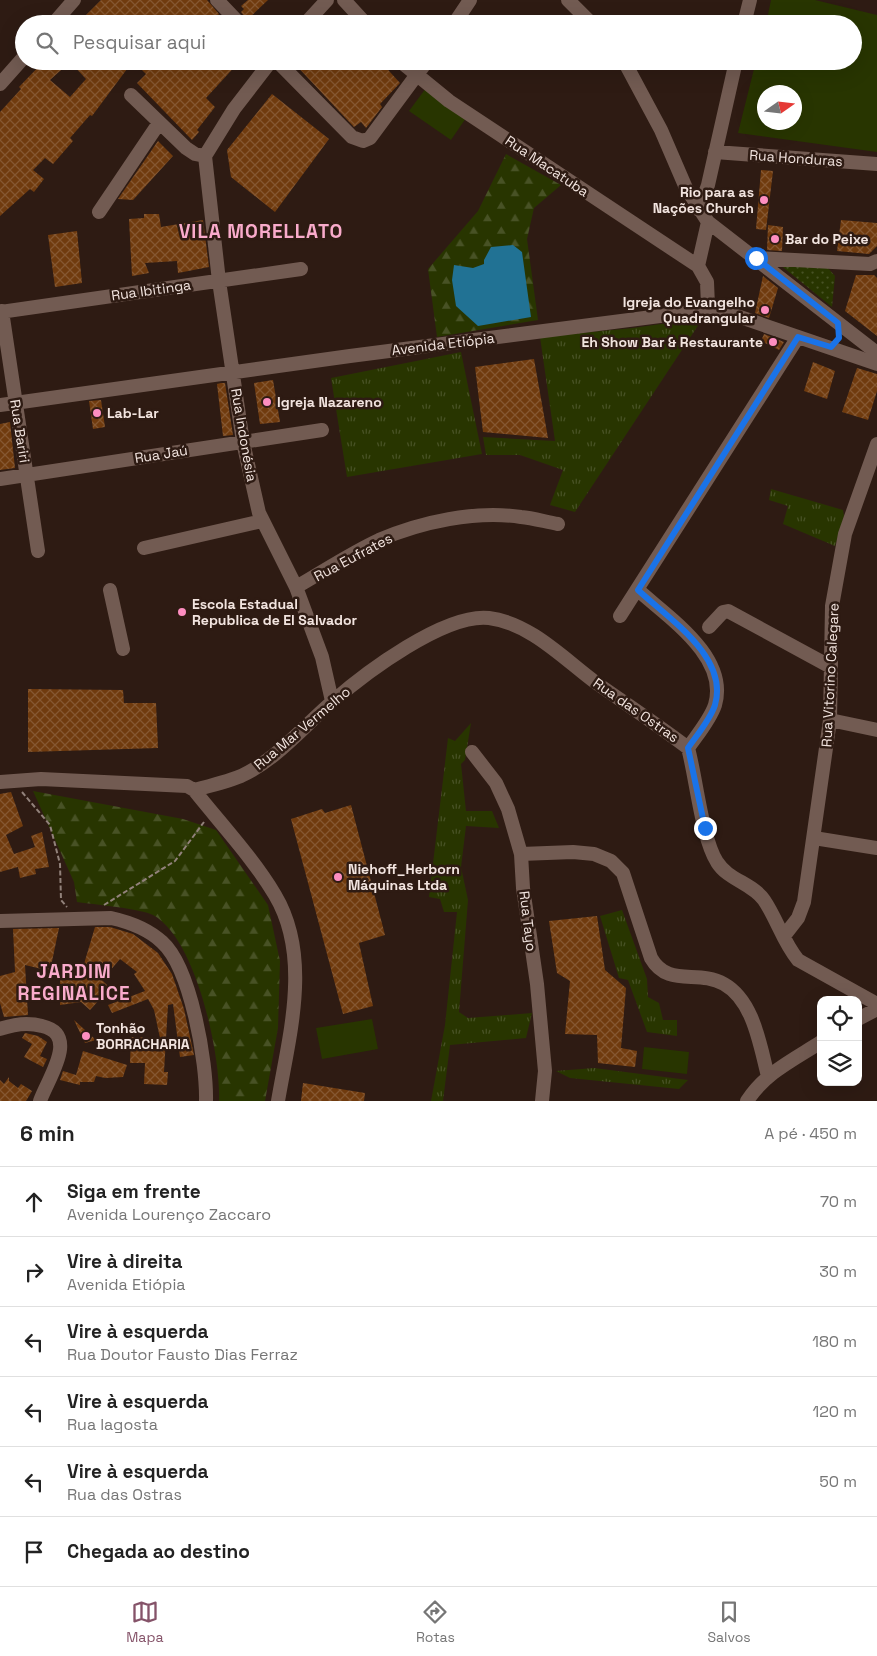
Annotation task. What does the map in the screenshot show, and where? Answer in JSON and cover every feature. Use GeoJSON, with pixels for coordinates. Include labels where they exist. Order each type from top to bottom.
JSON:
{"type":"FeatureCollection","features":[{"type":"Feature","properties":{"kind":"street"},"geometry":{"type":"LineString","coordinates":[[61,15],[74,0]]}},
{"type":"Feature","properties":{"kind":"street"},"geometry":{"type":"LineString","coordinates":[[217,0],[231,15]]}},
{"type":"Feature","properties":{"kind":"street"},"geometry":{"type":"LineString","coordinates":[[313,15],[327,0]]}},
{"type":"Feature","properties":{"kind":"street"},"geometry":{"type":"LineString","coordinates":[[344,0],[358,15]]}},
{"type":"Feature","properties":{"kind":"street"},"geometry":{"type":"LineString","coordinates":[[460,15],[470,0]]}},
{"type":"Feature","properties":{"kind":"street"},"geometry":{"type":"LineString","coordinates":[[568,0],[583,15]]}},
{"type":"Feature","properties":{"kind":"street"},"geometry":{"type":"LineString","coordinates":[[746,15],[750,0]]}},
{"type":"Feature","properties":{"kind":"street"},"geometry":{"type":"LineString","coordinates":[[0,84],[15,67]]}},
{"type":"Feature","properties":{"kind":"street"},"geometry":{"type":"LineString","coordinates":[[131,95],[159,123],[195,154],[205,156],[234,109],[264,70]]}},
{"type":"Feature","properties":{"kind":"street"},"geometry":{"type":"LineString","coordinates":[[286,70],[357,140],[370,138],[421,70]]}},
{"type":"Feature","properties":{"kind":"street","name":"Rua Macatuba"},"geometry":{"type":"LineString","coordinates":[[410,70],[449,101],[698,266]]}},
{"type":"Feature","properties":{"kind":"street"},"geometry":{"type":"LineString","coordinates":[[629,70],[661,130],[686,188],[708,222],[877,353]]}},
{"type":"Feature","properties":{"kind":"street"},"geometry":{"type":"LineString","coordinates":[[699,210],[708,185],[734,70]]}},
{"type":"Feature","properties":{"kind":"street"},"geometry":{"type":"LineString","coordinates":[[99,212],[159,123]]}},
{"type":"Feature","properties":{"kind":"street","name":"Rua Honduras"},"geometry":{"type":"LineString","coordinates":[[715,152],[877,164]]}},
{"type":"Feature","properties":{"kind":"street","name":"Rua Indonésia"},"geometry":{"type":"LineString","coordinates":[[205,156],[218,281],[234,373],[243,442],[262,521],[296,587],[322,657],[332,702]]}},
{"type":"Feature","properties":{"kind":"street"},"geometry":{"type":"LineString","coordinates":[[708,222],[698,266],[707,282],[708,306],[877,364]]}},
{"type":"Feature","properties":{"kind":"street"},"geometry":{"type":"LineString","coordinates":[[756,258],[870,264],[877,261]]}},
{"type":"Feature","properties":{"kind":"street","name":"Rua Ibitinga"},"geometry":{"type":"LineString","coordinates":[[1,312],[301,270]]}},
{"type":"Feature","properties":{"kind":"street","name":"Avenida Etiópia"},"geometry":{"type":"LineString","coordinates":[[0,405],[350,356],[692,312],[708,306]]}},
{"type":"Feature","properties":{"kind":"street","name":"Rua Bariri"},"geometry":{"type":"LineString","coordinates":[[1,312],[38,551]]}},
{"type":"Feature","properties":{"kind":"street"},"geometry":{"type":"LineString","coordinates":[[831,347],[839,338],[838,323]]}},
{"type":"Feature","properties":{"kind":"street"},"geometry":{"type":"LineString","coordinates":[[620,616],[798,337]]}},
{"type":"Feature","properties":{"kind":"street","name":"Rua Jaú"},"geometry":{"type":"LineString","coordinates":[[0,479],[322,430]]}},
{"type":"Feature","properties":{"kind":"street","name":"Rua Vitorino Calegare"},"geometry":{"type":"LineString","coordinates":[[784,936],[798,918],[804,902],[814,838],[830,720],[832,606],[845,534],[877,444]]}},
{"type":"Feature","properties":{"kind":"street","name":"Rua Eufrates"},"geometry":{"type":"LineString","coordinates":[[296,587],[378,541],[407,529],[459,518],[495,515],[520,516],[558,524]]}},
{"type":"Feature","properties":{"kind":"street"},"geometry":{"type":"LineString","coordinates":[[144,548],[262,521]]}},
{"type":"Feature","properties":{"kind":"street"},"geometry":{"type":"LineString","coordinates":[[110,590],[123,649]]}},
{"type":"Feature","properties":{"kind":"street"},"geometry":{"type":"LineString","coordinates":[[638,590],[704,653],[715,672],[717,693],[714,706],[688,748]]}},
{"type":"Feature","properties":{"kind":"street"},"geometry":{"type":"LineString","coordinates":[[709,627],[722,612],[728,611],[831,667]]}},
{"type":"Feature","properties":{"kind":"street","name":"Rua das Ostras"},"geometry":{"type":"LineString","coordinates":[[470,619],[489,618],[510,623],[546,644],[688,748],[705,828],[716,862],[724,870],[754,889],[764,900],[790,950],[798,960],[877,1004]]}},
{"type":"Feature","properties":{"kind":"street","name":"Rua Mar Vermelho"},"geometry":{"type":"LineString","coordinates":[[6,781],[41,778],[187,786],[194,790],[224,782],[255,768],[282,748],[332,702],[364,677],[430,633],[470,619]]}},
{"type":"Feature","properties":{"kind":"street"},"geometry":{"type":"LineString","coordinates":[[830,720],[877,730]]}},
{"type":"Feature","properties":{"kind":"street","name":"Rua Tayo"},"geometry":{"type":"LineString","coordinates":[[472,752],[496,783],[508,809],[521,854],[523,888],[537,984],[545,1072],[542,1101]]}},
{"type":"Feature","properties":{"kind":"street"},"geometry":{"type":"LineString","coordinates":[[194,790],[276,896],[291,939],[295,998],[278,1101]]}},
{"type":"Feature","properties":{"kind":"street"},"geometry":{"type":"LineString","coordinates":[[814,838],[877,848]]}},
{"type":"Feature","properties":{"kind":"street"},"geometry":{"type":"LineString","coordinates":[[521,854],[572,852],[594,854],[611,861],[623,873],[651,958],[656,967],[668,975],[710,979],[724,984],[736,995],[747,1010],[758,1035],[768,1076]]}},
{"type":"Feature","properties":{"kind":"street"},"geometry":{"type":"LineString","coordinates":[[0,921],[111,918],[126,921],[163,942],[175,958],[192,1004],[202,1057],[206,1101]]}},
{"type":"Feature","properties":{"kind":"street"},"geometry":{"type":"LineString","coordinates":[[862,1017],[877,1008]]}},
{"type":"Feature","properties":{"kind":"street"},"geometry":{"type":"LineString","coordinates":[[0,1030],[33,1024],[56,1032],[62,1042],[40,1101]]}},
{"type":"Feature","properties":{"kind":"street"},"geometry":{"type":"LineString","coordinates":[[747,1101],[758,1085],[768,1076],[817,1045]]}},
{"type":"Feature","properties":{"kind":"path"},"geometry":{"type":"LineString","coordinates":[[6,781],[50,825],[60,864],[61,900],[71,912],[66,918]]}},
{"type":"Feature","properties":{"kind":"path"},"geometry":{"type":"LineString","coordinates":[[100,908],[175,861],[212,812]]}},
{"type":"Feature","properties":{"kind":"green space"},"geometry":{"type":"Polygon","coordinates":[[[771,0],[815,0],[877,15],[877,152],[738,133],[754,70],[862,70],[862,15],[768,15],[771,0]]]}},
{"type":"Feature","properties":{"kind":"green space"},"geometry":{"type":"Polygon","coordinates":[[[426,88],[466,118],[451,140],[409,111],[426,88]]]}},
{"type":"Feature","properties":{"kind":"green space"},"geometry":{"type":"Polygon","coordinates":[[[506,154],[561,185],[534,208],[527,239],[538,320],[437,337],[428,269],[478,211],[506,154]]]}},
{"type":"Feature","properties":{"kind":"green space"},"geometry":{"type":"Polygon","coordinates":[[[779,264],[827,267],[835,276],[832,307],[779,264]]]}},
{"type":"Feature","properties":{"kind":"green space"},"geometry":{"type":"Polygon","coordinates":[[[703,318],[575,512],[550,505],[563,470],[520,455],[486,455],[483,437],[555,441],[540,337],[633,328],[703,318]]]}},
{"type":"Feature","properties":{"kind":"green space"},"geometry":{"type":"Polygon","coordinates":[[[461,352],[482,454],[347,477],[331,378],[461,352]]]}},
{"type":"Feature","properties":{"kind":"green space"},"geometry":{"type":"Polygon","coordinates":[[[771,489],[843,510],[844,516],[835,546],[783,524],[788,506],[769,500],[771,489]]]}},
{"type":"Feature","properties":{"kind":"green space"},"geometry":{"type":"Polygon","coordinates":[[[471,723],[465,760],[461,764],[466,811],[492,811],[499,828],[466,826],[461,867],[468,900],[459,1012],[468,1018],[532,1013],[526,1038],[450,1045],[443,1101],[431,1101],[445,1025],[457,912],[444,912],[440,899],[429,897],[448,738],[455,741],[471,723]]]}},
{"type":"Feature","properties":{"kind":"green space"},"geometry":{"type":"Polygon","coordinates":[[[33,791],[183,819],[216,830],[268,905],[280,961],[278,1028],[265,1101],[219,1101],[216,1056],[210,1028],[203,999],[182,947],[168,928],[153,915],[128,909],[77,902],[74,882],[33,791]]]}},
{"type":"Feature","properties":{"kind":"green space"},"geometry":{"type":"Polygon","coordinates":[[[622,910],[647,979],[648,997],[659,1003],[663,1020],[677,1020],[677,1036],[647,1032],[628,980],[619,978],[600,916],[622,910]]]}},
{"type":"Feature","properties":{"kind":"green space"},"geometry":{"type":"Polygon","coordinates":[[[372,1019],[378,1049],[322,1059],[316,1028],[372,1019]]]}},
{"type":"Feature","properties":{"kind":"green space"},"geometry":{"type":"Polygon","coordinates":[[[644,1047],[689,1052],[687,1074],[642,1069],[644,1047]]]}},
{"type":"Feature","properties":{"kind":"green space"},"geometry":{"type":"Polygon","coordinates":[[[594,1068],[688,1080],[679,1089],[570,1078],[556,1071],[594,1068]]]}},
{"type":"Feature","properties":{"kind":"water"},"geometry":{"type":"Polygon","coordinates":[[[513,245],[522,252],[531,317],[478,326],[456,306],[452,280],[454,265],[473,268],[484,264],[484,260],[491,247],[513,245]]]}},
{"type":"Feature","properties":{"kind":"building"},"geometry":{"type":"Polygon","coordinates":[[[101,0],[207,0],[219,14],[218,15],[86,15],[101,0]]]}},
{"type":"Feature","properties":{"kind":"building"},"geometry":{"type":"Polygon","coordinates":[[[248,0],[268,0],[252,15],[243,15],[241,12],[244,9],[241,6],[248,0]]]}},
{"type":"Feature","properties":{"kind":"building"},"geometry":{"type":"Polygon","coordinates":[[[35,70],[61,70],[50,80],[70,97],[86,79],[78,70],[126,70],[92,116],[90,115],[70,138],[73,141],[53,164],[45,158],[33,170],[44,179],[34,192],[30,189],[0,216],[0,112],[21,89],[19,87],[35,70]]]}},
{"type":"Feature","properties":{"kind":"building"},"geometry":{"type":"Polygon","coordinates":[[[142,70],[232,70],[206,98],[215,107],[197,130],[199,132],[192,140],[137,83],[146,74],[142,70]]]}},
{"type":"Feature","properties":{"kind":"building"},"geometry":{"type":"Polygon","coordinates":[[[300,70],[388,70],[400,83],[380,104],[382,107],[366,128],[361,122],[354,127],[300,70]]]}},
{"type":"Feature","properties":{"kind":"building"},"geometry":{"type":"Polygon","coordinates":[[[272,94],[329,139],[275,212],[231,177],[227,150],[272,94]]]}},
{"type":"Feature","properties":{"kind":"building"},"geometry":{"type":"Polygon","coordinates":[[[158,141],[173,156],[133,200],[118,199],[158,141]]]}},
{"type":"Feature","properties":{"kind":"building","name":"Rio para as Nações Church"},"geometry":{"type":"Polygon","coordinates":[[[761,170],[773,171],[766,230],[756,229],[761,170]]]}},
{"type":"Feature","properties":{"kind":"building"},"geometry":{"type":"Polygon","coordinates":[[[144,214],[159,214],[161,227],[203,220],[209,267],[178,273],[177,261],[145,263],[149,273],[132,276],[129,219],[144,218],[144,214]]]}},
{"type":"Feature","properties":{"kind":"building"},"geometry":{"type":"Polygon","coordinates":[[[841,220],[877,223],[877,246],[869,254],[837,251],[841,220]]]}},
{"type":"Feature","properties":{"kind":"building","name":"Bar do Peixe"},"geometry":{"type":"Polygon","coordinates":[[[768,225],[783,227],[782,251],[767,250],[768,225]]]}},
{"type":"Feature","properties":{"kind":"building"},"geometry":{"type":"Polygon","coordinates":[[[77,231],[82,283],[55,287],[48,235],[77,231]]]}},
{"type":"Feature","properties":{"kind":"building"},"geometry":{"type":"Polygon","coordinates":[[[856,275],[874,275],[877,278],[877,336],[845,311],[856,275]]]}},
{"type":"Feature","properties":{"kind":"building"},"geometry":{"type":"Polygon","coordinates":[[[763,276],[778,288],[769,318],[755,313],[763,276]]]}},
{"type":"Feature","properties":{"kind":"building","name":"Eh Show Bar & Restaurante"},"geometry":{"type":"Polygon","coordinates":[[[764,334],[784,342],[779,350],[761,341],[764,334]]]}},
{"type":"Feature","properties":{"kind":"building"},"geometry":{"type":"Polygon","coordinates":[[[534,359],[548,438],[483,432],[475,367],[534,359]]]}},
{"type":"Feature","properties":{"kind":"building"},"geometry":{"type":"Polygon","coordinates":[[[813,362],[835,371],[827,399],[804,391],[813,362]]]}},
{"type":"Feature","properties":{"kind":"building"},"geometry":{"type":"Polygon","coordinates":[[[857,368],[877,374],[877,391],[868,420],[842,412],[857,368]]]}},
{"type":"Feature","properties":{"kind":"building","name":"Igreja Nazareno"},"geometry":{"type":"Polygon","coordinates":[[[273,380],[280,422],[260,424],[254,383],[273,380]]]}},
{"type":"Feature","properties":{"kind":"building"},"geometry":{"type":"Polygon","coordinates":[[[225,383],[233,435],[223,436],[217,384],[225,383]]]}},
{"type":"Feature","properties":{"kind":"building","name":"Lab-Lar"},"geometry":{"type":"Polygon","coordinates":[[[101,400],[105,427],[93,429],[89,401],[101,400]]]}},
{"type":"Feature","properties":{"kind":"building"},"geometry":{"type":"Polygon","coordinates":[[[10,422],[15,468],[0,470],[0,424],[10,422]]]}},
{"type":"Feature","properties":{"kind":"building"},"geometry":{"type":"Polygon","coordinates":[[[28,689],[123,690],[124,703],[156,703],[158,748],[28,752],[28,689]]]}},
{"type":"Feature","properties":{"kind":"building"},"geometry":{"type":"Polygon","coordinates":[[[11,792],[23,826],[6,835],[14,854],[35,847],[31,836],[42,832],[49,867],[35,869],[36,874],[20,878],[18,867],[0,872],[0,794],[11,792]]]}},
{"type":"Feature","properties":{"kind":"building","name":"Niehoff_Herborn Máquinas Ltda"},"geometry":{"type":"Polygon","coordinates":[[[351,805],[385,935],[359,943],[373,1006],[343,1014],[291,819],[322,809],[325,813],[351,805]]]}},
{"type":"Feature","properties":{"kind":"building"},"geometry":{"type":"Polygon","coordinates":[[[597,916],[605,970],[626,988],[621,1048],[637,1051],[635,1067],[598,1063],[597,1035],[565,1034],[570,981],[557,973],[549,921],[597,916]]]}},
{"type":"Feature","properties":{"kind":"building"},"geometry":{"type":"Polygon","coordinates":[[[95,927],[110,927],[133,934],[158,953],[172,974],[184,1009],[194,1055],[180,1057],[173,1004],[168,1005],[164,1072],[168,1072],[167,1085],[144,1084],[145,1063],[130,1063],[131,1037],[160,1038],[154,1010],[148,999],[112,1013],[108,1005],[145,991],[134,974],[137,972],[120,959],[102,980],[110,988],[90,1010],[81,1002],[60,1005],[60,972],[81,974],[95,927]]]}},
{"type":"Feature","properties":{"kind":"building"},"geometry":{"type":"Polygon","coordinates":[[[59,928],[50,971],[25,965],[28,1015],[4,1017],[0,1003],[0,976],[15,972],[13,929],[59,928]]]}},
{"type":"Feature","properties":{"kind":"building","name":"Tonhão BORRACHARIA"},"geometry":{"type":"Polygon","coordinates":[[[74,1020],[96,1040],[85,1043],[74,1020]]]}},
{"type":"Feature","properties":{"kind":"building"},"geometry":{"type":"Polygon","coordinates":[[[25,1033],[38,1036],[47,1042],[40,1056],[47,1059],[43,1067],[24,1057],[32,1044],[22,1038],[25,1033]]]}},
{"type":"Feature","properties":{"kind":"building"},"geometry":{"type":"Polygon","coordinates":[[[83,1051],[127,1065],[123,1077],[105,1078],[96,1076],[94,1082],[80,1082],[80,1085],[60,1080],[63,1071],[76,1075],[83,1051]]]}},
{"type":"Feature","properties":{"kind":"building"},"geometry":{"type":"Polygon","coordinates":[[[9,1077],[9,1081],[18,1088],[21,1084],[32,1091],[26,1101],[0,1101],[0,1080],[4,1084],[9,1077]]]}},
{"type":"Feature","properties":{"kind":"building"},"geometry":{"type":"Polygon","coordinates":[[[303,1083],[365,1093],[364,1101],[301,1101],[303,1083]]]}},
{"type":"Feature","properties":{"kind":"place","name":"Rio para as Nações Church"},"geometry":{"type":"Point","coordinates":[764,200]}},
{"type":"Feature","properties":{"kind":"place","name":"Bar do Peixe"},"geometry":{"type":"Point","coordinates":[775,239]}},
{"type":"Feature","properties":{"kind":"place","name":"Igreja do Evangelho Quadrangular"},"geometry":{"type":"Point","coordinates":[765,310]}},
{"type":"Feature","properties":{"kind":"place","name":"Eh Show Bar & Restaurante"},"geometry":{"type":"Point","coordinates":[773,342]}},
{"type":"Feature","properties":{"kind":"place","name":"Igreja Nazareno"},"geometry":{"type":"Point","coordinates":[267,402]}},
{"type":"Feature","properties":{"kind":"place","name":"Lab-Lar"},"geometry":{"type":"Point","coordinates":[97,413]}},
{"type":"Feature","properties":{"kind":"place","name":"Escola Estadual Republica de El Salvador"},"geometry":{"type":"Point","coordinates":[182,612]}},
{"type":"Feature","properties":{"kind":"place","name":"Niehoff_Herborn Máquinas Ltda"},"geometry":{"type":"Point","coordinates":[338,877]}},
{"type":"Feature","properties":{"kind":"place","name":"Tonhão BORRACHARIA"},"geometry":{"type":"Point","coordinates":[86,1036]}},
{"type":"Feature","properties":{"kind":"district","name":"VILA MORELLATO"},"geometry":{"type":"Point","coordinates":[261,231]}},
{"type":"Feature","properties":{"kind":"district","name":"JARDIM REGINALICE"},"geometry":{"type":"Point","coordinates":[74,982]}},
{"type":"Feature","properties":{"kind":"route"},"geometry":{"type":"LineString","coordinates":[[705,828],[694,768],[688,748],[714,706],[717,693],[715,672],[711,662],[704,653],[638,590],[798,337],[831,347],[839,338],[838,323],[756,258]]}}]}
